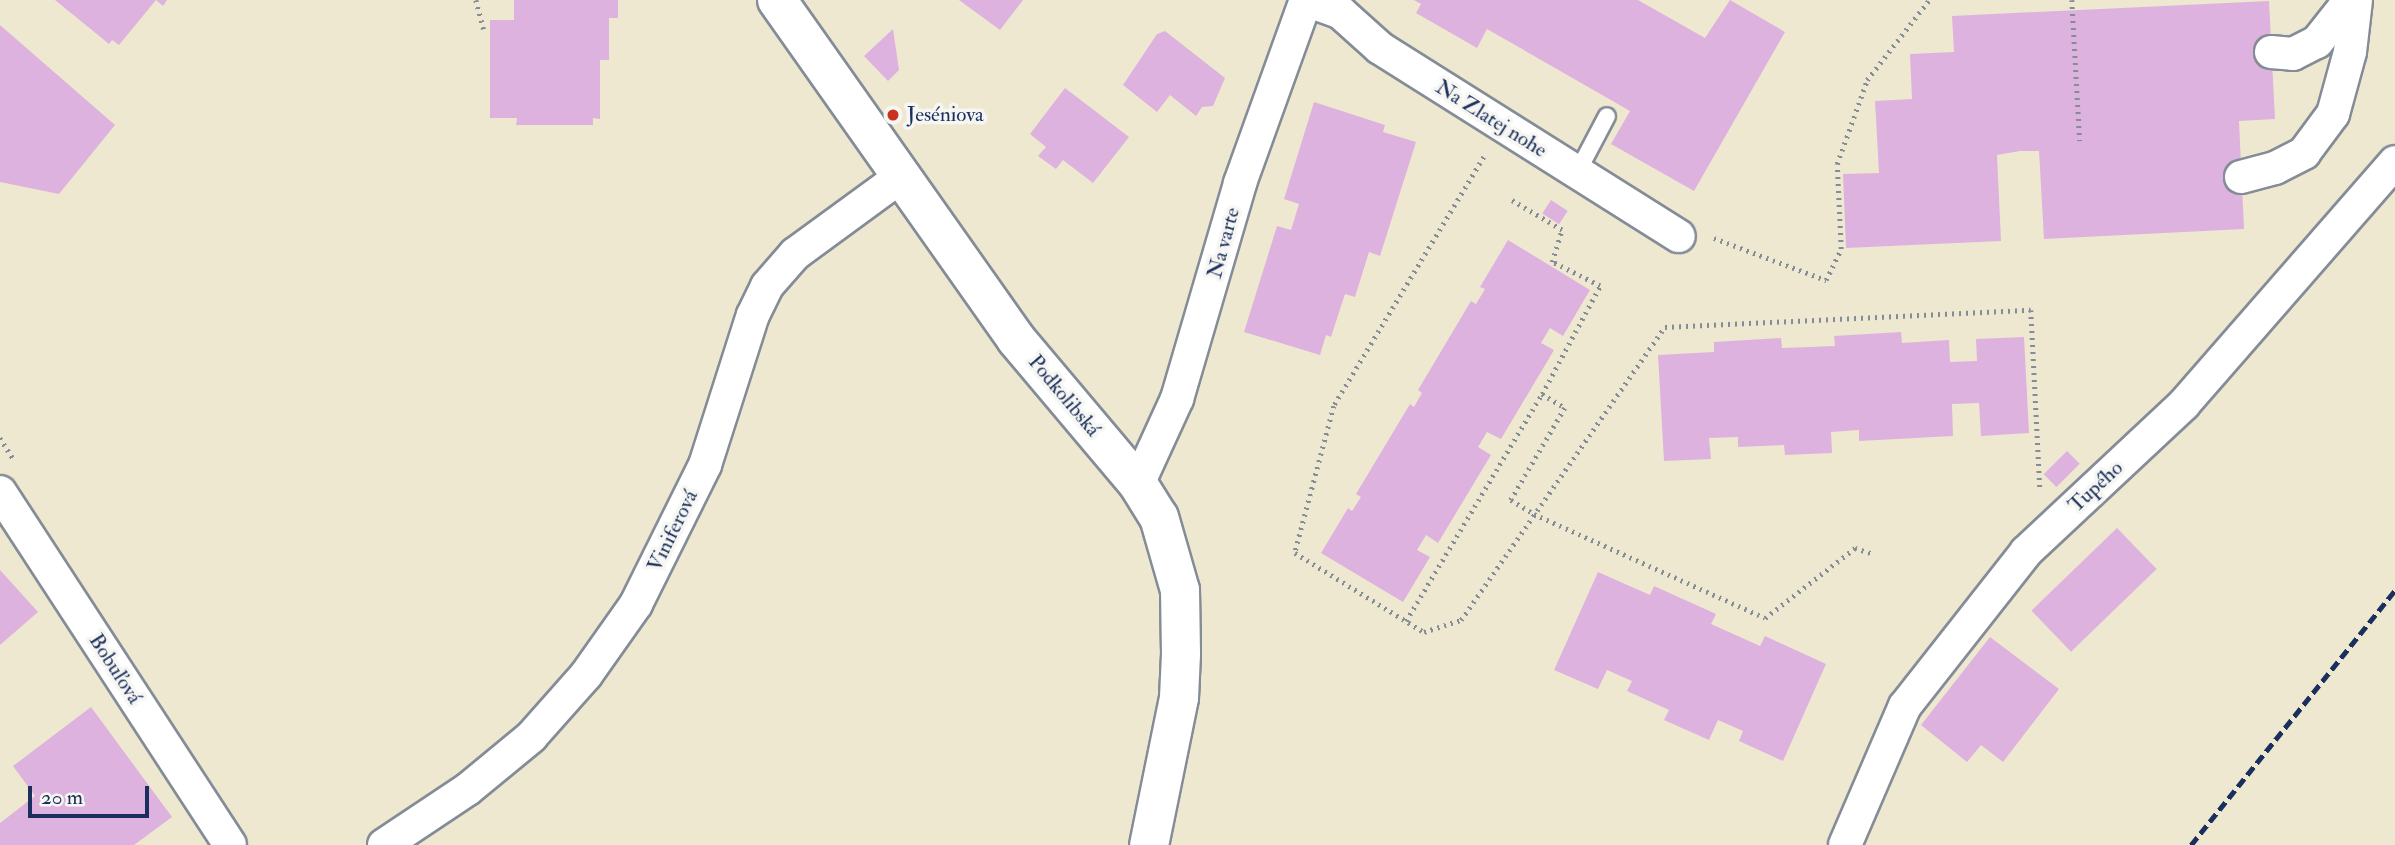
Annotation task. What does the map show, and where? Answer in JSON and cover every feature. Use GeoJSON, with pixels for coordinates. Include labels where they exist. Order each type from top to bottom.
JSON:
{"type":"FeatureCollection","features":[{"type":"Feature","properties":{"kind":"street","name":"Podkolibská"},"geometry":{"type":"LineString","coordinates":[[776,0],[899,178],[1016,339],[1138,484],[1159,517],[1174,559],[1182,623],[1179,698],[1149,845]]}},
{"type":"Feature","properties":{"kind":"street","name":"Na Zlatej nohe"},"geometry":{"type":"LineString","coordinates":[[1306,0],[1341,13],[1380,48],[1679,236]]}},
{"type":"Feature","properties":{"kind":"street","name":"Na varte"},"geometry":{"type":"LineString","coordinates":[[1138,484],[1177,399],[1240,183],[1306,0]]}},
{"type":"Feature","properties":{"kind":"street"},"geometry":{"type":"LineString","coordinates":[[2271,52],[2293,54],[2317,43],[2350,0]]}},
{"type":"Feature","properties":{"kind":"street"},"geometry":{"type":"LineString","coordinates":[[2241,177],[2275,168],[2304,153],[2333,114],[2350,52],[2356,0]]}},
{"type":"Feature","properties":{"kind":"street","name":"Tupého"},"geometry":{"type":"LineString","coordinates":[[1845,845],[1905,706],[2026,552],[2184,404],[2395,162]]}},
{"type":"Feature","properties":{"kind":"street","name":"Viniferová"},"geometry":{"type":"LineString","coordinates":[[384,845],[468,789],[531,737],[586,675],[636,604],[705,465],[753,315],[767,286],[795,254],[899,178]]}},
{"type":"Feature","properties":{"kind":"street","name":"Bobuľová"},"geometry":{"type":"LineString","coordinates":[[0,492],[230,845]]}},
{"type":"Feature","properties":{"kind":"lane"},"geometry":{"type":"LineString","coordinates":[[1577,173],[1607,116]]}},
{"type":"Feature","properties":{"kind":"path"},"geometry":{"type":"LineString","coordinates":[[476,0],[485,29]]}},
{"type":"Feature","properties":{"kind":"path"},"geometry":{"type":"LineString","coordinates":[[1679,236],[1694,230],[1826,280],[1841,249],[1837,164],[1867,80],[1929,0]]}},
{"type":"Feature","properties":{"kind":"path"},"geometry":{"type":"LineString","coordinates":[[2072,0],[2080,141]]}},
{"type":"Feature","properties":{"kind":"path"},"geometry":{"type":"LineString","coordinates":[[1502,126],[1334,406],[1295,553],[1424,632],[1461,620],[1665,327],[2031,310],[2040,488],[2030,497]]}},
{"type":"Feature","properties":{"kind":"path"},"geometry":{"type":"LineString","coordinates":[[1406,621],[1542,394],[1600,286],[1552,262],[1562,230],[1511,200]]}},
{"type":"Feature","properties":{"kind":"path"},"geometry":{"type":"LineString","coordinates":[[1542,394],[1565,408],[1511,500],[1534,514],[1765,618],[1854,548],[1873,554]]}},
{"type":"Feature","properties":{"kind":"building"},"geometry":{"type":"Polygon","coordinates":[[[55,0],[156,0],[119,45],[112,40],[109,44],[55,0]]]}},
{"type":"Feature","properties":{"kind":"building"},"geometry":{"type":"Polygon","coordinates":[[[156,0],[167,0],[163,6],[156,0]]]}},
{"type":"Feature","properties":{"kind":"building"},"geometry":{"type":"Polygon","coordinates":[[[514,0],[618,0],[618,18],[609,18],[609,60],[600,60],[600,119],[593,118],[593,125],[516,125],[517,118],[490,118],[490,20],[514,20],[514,0]]]}},
{"type":"Feature","properties":{"kind":"building"},"geometry":{"type":"Polygon","coordinates":[[[959,0],[1023,0],[1000,30],[959,0]]]}},
{"type":"Feature","properties":{"kind":"building"},"geometry":{"type":"Polygon","coordinates":[[[1414,0],[1638,0],[1705,38],[1730,0],[1785,32],[1694,191],[1611,144],[1630,111],[1487,29],[1477,48],[1416,13],[1421,4],[1414,0]]]}},
{"type":"Feature","properties":{"kind":"building"},"geometry":{"type":"Polygon","coordinates":[[[2269,1],[2275,119],[2239,121],[2244,229],[2044,239],[2039,151],[2020,151],[1997,155],[2001,241],[1846,248],[1843,174],[1879,173],[1875,101],[1912,99],[1910,54],[1954,52],[1952,16],[2269,1]]]}},
{"type":"Feature","properties":{"kind":"building"},"geometry":{"type":"Polygon","coordinates":[[[0,25],[115,125],[59,194],[0,182],[0,25]]]}},
{"type":"Feature","properties":{"kind":"building"},"geometry":{"type":"Polygon","coordinates":[[[893,29],[899,70],[888,81],[864,56],[893,29]]]}},
{"type":"Feature","properties":{"kind":"building"},"geometry":{"type":"Polygon","coordinates":[[[1165,31],[1225,78],[1213,106],[1202,107],[1196,116],[1170,95],[1157,112],[1123,85],[1157,34],[1165,31]]]}},
{"type":"Feature","properties":{"kind":"building"},"geometry":{"type":"Polygon","coordinates":[[[1065,88],[1129,137],[1093,183],[1063,160],[1056,169],[1038,156],[1046,147],[1030,134],[1065,88]]]}},
{"type":"Feature","properties":{"kind":"building"},"geometry":{"type":"Polygon","coordinates":[[[1314,102],[1385,125],[1383,132],[1416,142],[1380,256],[1369,252],[1355,297],[1345,294],[1331,337],[1326,335],[1320,355],[1244,332],[1277,226],[1291,230],[1299,204],[1284,199],[1314,102]]]}},
{"type":"Feature","properties":{"kind":"building"},"geometry":{"type":"Polygon","coordinates":[[[1551,200],[1568,211],[1559,224],[1542,213],[1551,200]]]}},
{"type":"Feature","properties":{"kind":"building"},"geometry":{"type":"Polygon","coordinates":[[[1508,240],[1590,290],[1563,336],[1550,328],[1541,343],[1554,350],[1501,439],[1487,432],[1478,447],[1491,455],[1438,543],[1426,535],[1417,550],[1430,557],[1403,602],[1321,553],[1348,508],[1352,511],[1361,497],[1356,494],[1410,404],[1414,407],[1422,393],[1418,390],[1471,301],[1476,304],[1485,289],[1480,287],[1508,240]]]}},
{"type":"Feature","properties":{"kind":"building"},"geometry":{"type":"Polygon","coordinates":[[[1901,332],[1902,343],[1949,340],[1950,362],[1977,361],[1976,339],[2024,337],[2029,433],[1981,436],[1979,403],[1952,404],[1953,436],[1859,441],[1859,430],[1831,432],[1832,453],[1785,455],[1784,445],[1738,447],[1738,437],[1709,438],[1711,459],[1664,461],[1658,355],[1714,352],[1714,342],[1781,338],[1782,348],[1835,346],[1834,336],[1901,332]]]}},
{"type":"Feature","properties":{"kind":"building"},"geometry":{"type":"Polygon","coordinates":[[[2067,451],[2080,464],[2056,487],[2044,474],[2067,451]]]}},
{"type":"Feature","properties":{"kind":"building"},"geometry":{"type":"Polygon","coordinates":[[[2117,528],[2157,569],[2071,652],[2031,611],[2117,528]]]}},
{"type":"Feature","properties":{"kind":"building"},"geometry":{"type":"Polygon","coordinates":[[[0,570],[38,612],[0,645],[0,570]]]}},
{"type":"Feature","properties":{"kind":"building"},"geometry":{"type":"Polygon","coordinates":[[[1598,572],[1650,595],[1654,586],[1716,614],[1711,624],[1760,646],[1765,636],[1826,664],[1783,761],[1739,741],[1743,731],[1718,720],[1709,740],[1664,720],[1669,710],[1627,691],[1632,681],[1607,670],[1598,689],[1554,670],[1598,572]]]}},
{"type":"Feature","properties":{"kind":"building"},"geometry":{"type":"Polygon","coordinates":[[[1990,637],[2059,689],[2003,762],[1981,745],[1967,762],[1921,725],[1990,637]]]}},
{"type":"Feature","properties":{"kind":"building"},"geometry":{"type":"Polygon","coordinates":[[[91,707],[172,817],[134,845],[0,845],[0,823],[35,796],[13,766],[91,707]]]}},
{"type":"Feature","properties":{"kind":"railway"},"geometry":{"type":"LineString","coordinates":[[2191,845],[2395,590]]}},
{"type":"Feature","properties":{"kind":"place","name":"Jeséniova"},"geometry":{"type":"Point","coordinates":[893,115]}}]}
